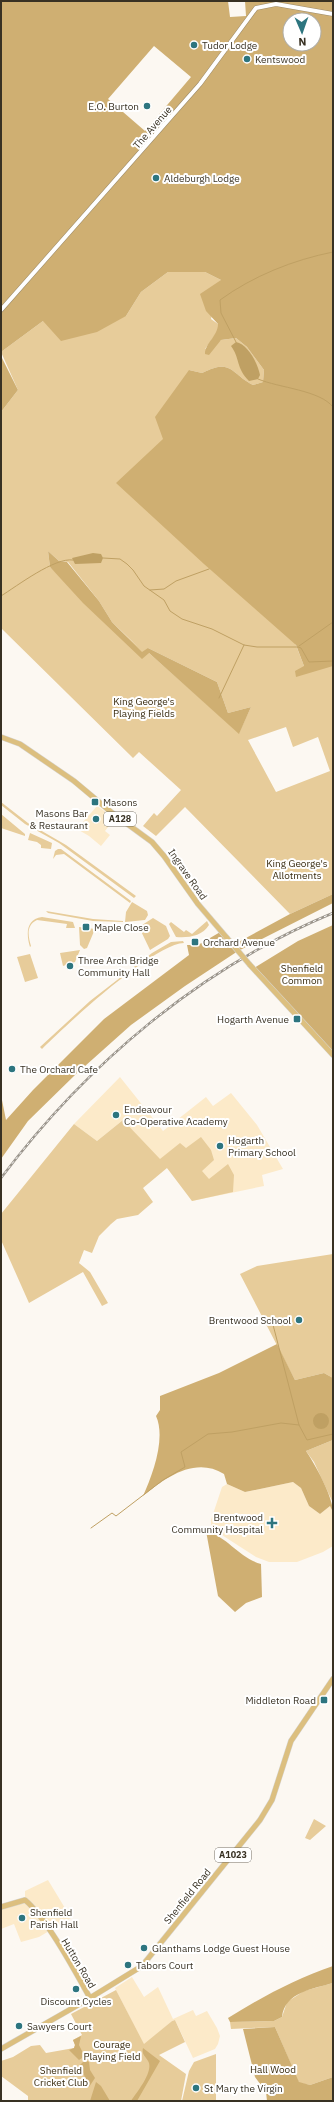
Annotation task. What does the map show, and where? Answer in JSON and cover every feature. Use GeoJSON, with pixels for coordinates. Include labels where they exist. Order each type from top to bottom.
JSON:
{"type":"FeatureCollection","features":[{"type":"Feature","properties":{"kind":"main road","name":"Ingrave Road"},"geometry":{"type":"LineString","coordinates":[[1,737],[20,744],[74,781],[111,812],[152,842],[164,856],[198,904],[250,965],[333,1055]]}},
{"type":"Feature","properties":{"kind":"main road","name":"Shenfield Road"},"geometry":{"type":"LineString","coordinates":[[90,1998],[147,1961],[260,1820],[272,1800],[291,1741],[333,1680]]}},
{"type":"Feature","properties":{"kind":"main road","name":"Hutton Road"},"geometry":{"type":"LineString","coordinates":[[1,1907],[25,1900],[32,1906],[52,1935],[90,1998]]}},
{"type":"Feature","properties":{"kind":"main road","name":"A1023"},"geometry":{"type":"LineString","coordinates":[[1,2049],[90,1998]]}},
{"type":"Feature","properties":{"kind":"street","name":"The Avenue"},"geometry":{"type":"LineString","coordinates":[[1,310],[200,84],[256,8],[276,4],[333,14]]}},
{"type":"Feature","properties":{"kind":"shaded area"},"geometry":{"type":"Polygon","coordinates":[[[236,342],[245,346],[255,360],[260,375],[258,379],[249,381],[242,372],[234,350],[231,346],[236,342]]]}},
{"type":"Feature","properties":{"kind":"shaded area"},"geometry":{"type":"Polygon","coordinates":[[[93,553],[101,554],[103,558],[101,563],[75,564],[72,558],[93,553]]]}},
{"type":"Feature","properties":{"kind":"shaded area"},"geometry":{"type":"Polygon","coordinates":[[[97,806],[115,818],[105,831],[110,835],[101,846],[89,836],[77,829],[97,806]]]}},
{"type":"Feature","properties":{"kind":"shaded area","name":"Hogarth Primary School"},"geometry":{"type":"Polygon","coordinates":[[[120,1077],[163,1131],[206,1097],[213,1106],[231,1093],[257,1125],[283,1169],[262,1175],[264,1186],[192,1201],[178,1180],[123,1120],[97,1141],[74,1124],[120,1077]]]}},
{"type":"Feature","properties":{"kind":"shaded area"},"geometry":{"type":"Polygon","coordinates":[[[321,1413],[328,1418],[329,1421],[324,1428],[321,1429],[314,1424],[313,1421],[318,1414],[321,1413]]]}},
{"type":"Feature","properties":{"kind":"shaded area","name":"Brentwood Community Hospital"},"geometry":{"type":"Polygon","coordinates":[[[293,1482],[301,1488],[309,1506],[320,1514],[330,1506],[333,1512],[333,1546],[323,1552],[297,1562],[269,1562],[256,1557],[211,1528],[211,1520],[222,1487],[227,1484],[245,1492],[293,1482]]]}},
{"type":"Feature","properties":{"kind":"shaded area"},"geometry":{"type":"Polygon","coordinates":[[[48,1880],[71,1918],[39,1937],[21,1942],[14,1924],[1,1929],[1,1907],[25,1900],[25,1891],[48,1880]]]}},
{"type":"Feature","properties":{"kind":"shaded area"},"geometry":{"type":"Polygon","coordinates":[[[132,1977],[144,1997],[158,1987],[173,2019],[193,2010],[196,2016],[207,2011],[220,2036],[215,2049],[193,2058],[175,2020],[144,2045],[115,1988],[132,1977]]]}},
{"type":"Feature","properties":{"kind":"green space"},"geometry":{"type":"Polygon","coordinates":[[[1,1],[228,1],[230,17],[246,16],[245,1],[333,1],[333,666],[296,677],[295,671],[304,666],[296,645],[204,564],[116,483],[163,439],[155,417],[189,370],[202,373],[219,367],[225,367],[253,385],[263,382],[264,370],[247,347],[236,338],[221,340],[209,355],[205,354],[207,346],[216,332],[218,324],[206,311],[200,294],[221,280],[205,272],[168,272],[141,292],[126,316],[97,332],[61,341],[43,321],[1,352],[1,1]],[[154,46],[108,99],[145,131],[191,77],[154,46]]]}},
{"type":"Feature","properties":{"kind":"green space"},"geometry":{"type":"Polygon","coordinates":[[[168,272],[205,272],[221,280],[211,319],[218,324],[218,331],[205,349],[221,340],[236,338],[247,347],[264,370],[263,382],[253,385],[225,367],[219,367],[202,373],[189,370],[304,666],[333,666],[333,894],[290,914],[185,807],[156,836],[143,826],[154,813],[157,816],[181,790],[139,752],[133,758],[1,628],[1,412],[18,390],[1,352],[43,321],[126,316],[141,292],[168,272]],[[48,551],[50,567],[138,647],[112,622],[99,601],[68,562],[59,561],[48,551]],[[148,648],[149,653],[239,733],[251,707],[228,713],[217,682],[148,648]],[[286,727],[248,740],[276,792],[330,771],[318,737],[293,747],[286,727]]]}},
{"type":"Feature","properties":{"kind":"green space"},"geometry":{"type":"Polygon","coordinates":[[[1,356],[18,390],[1,412],[1,356]]]}},
{"type":"Feature","properties":{"kind":"green space"},"geometry":{"type":"Polygon","coordinates":[[[48,551],[59,561],[67,562],[99,601],[112,622],[142,652],[148,648],[217,682],[228,713],[251,707],[239,734],[149,653],[142,659],[83,603],[50,567],[48,551]]]}},
{"type":"Feature","properties":{"kind":"green space"},"geometry":{"type":"Polygon","coordinates":[[[1,802],[28,823],[66,845],[136,896],[134,898],[59,843],[25,824],[1,805],[1,802]]]}},
{"type":"Feature","properties":{"kind":"green space"},"geometry":{"type":"Polygon","coordinates":[[[1,814],[25,834],[25,836],[1,828],[1,814]]]}},
{"type":"Feature","properties":{"kind":"green space"},"geometry":{"type":"Polygon","coordinates":[[[30,833],[52,843],[51,849],[41,848],[41,845],[37,842],[28,840],[30,833]]]}},
{"type":"Feature","properties":{"kind":"green space"},"geometry":{"type":"Polygon","coordinates":[[[61,849],[131,901],[130,903],[64,854],[56,855],[53,859],[55,851],[61,849]]]}},
{"type":"Feature","properties":{"kind":"green space"},"geometry":{"type":"Polygon","coordinates":[[[333,894],[333,903],[238,951],[185,986],[131,1025],[75,1075],[28,1121],[1,1159],[1,1095],[6,1120],[33,1090],[104,1019],[189,955],[187,945],[198,945],[222,931],[233,945],[290,914],[333,894]]]}},
{"type":"Feature","properties":{"kind":"green space"},"geometry":{"type":"Polygon","coordinates":[[[132,902],[147,911],[148,915],[145,920],[125,922],[126,912],[132,902]]]}},
{"type":"Feature","properties":{"kind":"green space"},"geometry":{"type":"Polygon","coordinates":[[[46,911],[93,919],[123,922],[93,921],[48,913],[46,911]]]}},
{"type":"Feature","properties":{"kind":"green space"},"geometry":{"type":"Polygon","coordinates":[[[42,917],[73,922],[75,928],[66,928],[67,924],[37,920],[33,922],[29,928],[30,947],[28,937],[28,928],[33,921],[42,917]]]}},
{"type":"Feature","properties":{"kind":"green space"},"geometry":{"type":"Polygon","coordinates":[[[153,918],[166,926],[170,936],[168,939],[150,950],[139,927],[153,918]]]}},
{"type":"Feature","properties":{"kind":"green space"},"geometry":{"type":"Polygon","coordinates":[[[207,921],[209,925],[203,932],[195,936],[186,937],[176,937],[169,924],[171,922],[184,932],[186,930],[192,934],[207,921]]]}},
{"type":"Feature","properties":{"kind":"green space","name":"Shenfield Common"},"geometry":{"type":"Polygon","coordinates":[[[333,925],[333,1049],[330,1052],[254,968],[298,941],[333,925]]]}},
{"type":"Feature","properties":{"kind":"green space"},"geometry":{"type":"Polygon","coordinates":[[[79,927],[95,929],[87,948],[84,949],[80,945],[79,927]]]}},
{"type":"Feature","properties":{"kind":"green space"},"geometry":{"type":"Polygon","coordinates":[[[183,941],[184,943],[170,947],[152,957],[110,987],[42,1049],[40,1047],[90,1001],[152,953],[171,942],[183,941]]]}},
{"type":"Feature","properties":{"kind":"green space"},"geometry":{"type":"Polygon","coordinates":[[[80,950],[75,962],[63,966],[60,953],[80,950]]]}},
{"type":"Feature","properties":{"kind":"green space"},"geometry":{"type":"Polygon","coordinates":[[[30,954],[38,978],[25,982],[17,957],[30,954]]]}},
{"type":"Feature","properties":{"kind":"green space"},"geometry":{"type":"Polygon","coordinates":[[[123,1120],[160,1159],[180,1143],[186,1148],[201,1137],[211,1150],[214,1160],[202,1171],[209,1179],[228,1164],[234,1175],[233,1192],[192,1201],[167,1168],[143,1188],[153,1202],[138,1215],[117,1219],[111,1224],[99,1236],[92,1253],[84,1250],[79,1263],[90,1272],[108,1303],[102,1306],[83,1272],[29,1303],[1,1240],[1,1214],[74,1124],[97,1141],[123,1120]]]}},
{"type":"Feature","properties":{"kind":"green space","name":"Brentwood School"},"geometry":{"type":"Polygon","coordinates":[[[333,1254],[333,1378],[324,1373],[295,1380],[240,1274],[257,1266],[333,1254]]]}},
{"type":"Feature","properties":{"kind":"green space"},"geometry":{"type":"Polygon","coordinates":[[[277,1344],[295,1380],[324,1373],[333,1378],[333,1440],[306,1451],[327,1490],[333,1512],[330,1506],[320,1514],[309,1506],[301,1488],[293,1482],[245,1492],[227,1484],[224,1474],[213,1469],[202,1467],[191,1468],[171,1476],[143,1496],[151,1477],[159,1445],[159,1425],[156,1416],[160,1410],[160,1396],[219,1373],[277,1344]]]}},
{"type":"Feature","properties":{"kind":"green space"},"geometry":{"type":"Polygon","coordinates":[[[333,1440],[333,1503],[314,1462],[306,1451],[333,1440]]]}},
{"type":"Feature","properties":{"kind":"green space"},"geometry":{"type":"Polygon","coordinates":[[[206,1531],[221,1538],[246,1557],[261,1564],[262,1597],[246,1603],[235,1612],[218,1596],[206,1531]]]}},
{"type":"Feature","properties":{"kind":"green space"},"geometry":{"type":"Polygon","coordinates":[[[314,1819],[326,1826],[310,1840],[305,1838],[314,1819]]]}},
{"type":"Feature","properties":{"kind":"green space"},"geometry":{"type":"Polygon","coordinates":[[[333,1966],[333,1983],[309,1990],[294,1997],[288,2002],[282,2017],[274,2021],[230,2022],[228,2018],[266,1996],[305,1977],[333,1966]]]}},
{"type":"Feature","properties":{"kind":"green space"},"geometry":{"type":"Polygon","coordinates":[[[333,1983],[333,2077],[310,2085],[299,2083],[275,2027],[231,2029],[230,2022],[274,2021],[282,2017],[287,2002],[304,1991],[333,1983]]]}},
{"type":"Feature","properties":{"kind":"green space"},"geometry":{"type":"Polygon","coordinates":[[[116,1990],[144,2044],[175,2020],[185,2042],[159,2055],[186,2074],[181,2101],[28,2101],[28,2096],[1,2076],[1,2061],[13,2057],[31,2046],[40,2045],[46,2053],[74,2048],[75,2045],[73,2040],[82,2035],[71,2014],[116,1990]]]}},
{"type":"Feature","properties":{"kind":"green space","name":"Hall Wood"},"geometry":{"type":"Polygon","coordinates":[[[275,2027],[299,2082],[310,2085],[333,2077],[333,2101],[267,2101],[266,2092],[255,2077],[243,2029],[275,2027]]]}},
{"type":"Feature","properties":{"kind":"green space"},"geometry":{"type":"Polygon","coordinates":[[[81,2036],[79,2045],[82,2051],[82,2058],[79,2060],[69,2050],[74,2048],[75,2045],[73,2040],[81,2036]]]}},
{"type":"Feature","properties":{"kind":"green space"},"geometry":{"type":"Polygon","coordinates":[[[143,2048],[160,2061],[137,2101],[131,2101],[143,2083],[148,2072],[149,2063],[143,2054],[143,2048]]]}},
{"type":"Feature","properties":{"kind":"green space"},"geometry":{"type":"Polygon","coordinates":[[[216,2054],[216,2101],[182,2101],[189,2071],[194,2062],[216,2054]]]}},
{"type":"Feature","properties":{"kind":"green space"},"geometry":{"type":"Polygon","coordinates":[[[85,2060],[89,2062],[90,2070],[95,2078],[89,2087],[80,2065],[85,2060]]]}},
{"type":"Feature","properties":{"kind":"green space"},"geometry":{"type":"Polygon","coordinates":[[[96,2082],[101,2086],[110,2101],[90,2101],[96,2082]]]}},
{"type":"Feature","properties":{"kind":"waterway"},"geometry":{"type":"LineString","coordinates":[[236,342],[221,313],[220,300],[260,276],[288,264],[333,252]]}},
{"type":"Feature","properties":{"kind":"waterway"},"geometry":{"type":"LineString","coordinates":[[258,379],[309,393],[327,401],[333,407]]}},
{"type":"Feature","properties":{"kind":"waterway"},"geometry":{"type":"LineString","coordinates":[[103,558],[120,559],[127,564],[144,586],[164,600],[170,611],[182,619],[212,629],[244,645],[257,647],[298,647],[301,648],[309,662],[333,661]]}},
{"type":"Feature","properties":{"kind":"waterway"},"geometry":{"type":"LineString","coordinates":[[1,596],[47,567],[65,560],[73,560]]}},
{"type":"Feature","properties":{"kind":"waterway"},"geometry":{"type":"LineString","coordinates":[[150,590],[164,589],[176,581],[209,569]]}},
{"type":"Feature","properties":{"kind":"waterway"},"geometry":{"type":"LineString","coordinates":[[299,646],[333,622]]}},
{"type":"Feature","properties":{"kind":"waterway"},"geometry":{"type":"LineString","coordinates":[[219,698],[244,645]]}},
{"type":"Feature","properties":{"kind":"waterway"},"geometry":{"type":"LineString","coordinates":[[271,1317],[299,1425],[307,1440],[333,1434]]}},
{"type":"Feature","properties":{"kind":"waterway"},"geometry":{"type":"LineString","coordinates":[[91,1528],[112,1513],[116,1516],[163,1480],[185,1467],[181,1452],[208,1434],[232,1432],[281,1423],[299,1425]]}},
{"type":"Feature","properties":{"kind":"railway"},"geometry":{"type":"LineString","coordinates":[[1,1178],[70,1096],[149,1023],[192,991],[237,962],[284,936],[333,913]]}},
{"type":"Feature","properties":{"kind":"place","name":"Tudor Lodge"},"geometry":{"type":"Point","coordinates":[194,45]}},
{"type":"Feature","properties":{"kind":"place","name":"Kentswood"},"geometry":{"type":"Point","coordinates":[247,59]}},
{"type":"Feature","properties":{"kind":"place","name":"E.O. Burton"},"geometry":{"type":"Point","coordinates":[147,106]}},
{"type":"Feature","properties":{"kind":"place","name":"Aldeburgh Lodge"},"geometry":{"type":"Point","coordinates":[156,178]}},
{"type":"Feature","properties":{"kind":"place","name":"Masons"},"geometry":{"type":"Point","coordinates":[95,802]}},
{"type":"Feature","properties":{"kind":"place","name":"Masons Bar & Restaurant"},"geometry":{"type":"Point","coordinates":[96,819]}},
{"type":"Feature","properties":{"kind":"place","name":"Maple Close"},"geometry":{"type":"Point","coordinates":[86,927]}},
{"type":"Feature","properties":{"kind":"place","name":"Orchard Avenue"},"geometry":{"type":"Point","coordinates":[195,942]}},
{"type":"Feature","properties":{"kind":"place","name":"Three Arch Bridge Community Hall"},"geometry":{"type":"Point","coordinates":[70,966]}},
{"type":"Feature","properties":{"kind":"place","name":"Hogarth Avenue"},"geometry":{"type":"Point","coordinates":[297,1019]}},
{"type":"Feature","properties":{"kind":"place","name":"The Orchard Cafe"},"geometry":{"type":"Point","coordinates":[12,1069]}},
{"type":"Feature","properties":{"kind":"place","name":"Endeavour Co-Operative Academy"},"geometry":{"type":"Point","coordinates":[116,1115]}},
{"type":"Feature","properties":{"kind":"place","name":"Hogarth Primary School"},"geometry":{"type":"Point","coordinates":[220,1146]}},
{"type":"Feature","properties":{"kind":"place","name":"Brentwood School"},"geometry":{"type":"Point","coordinates":[299,1320]}},
{"type":"Feature","properties":{"kind":"place","name":"Brentwood Community Hospital"},"geometry":{"type":"Point","coordinates":[272,1523]}},
{"type":"Feature","properties":{"kind":"place","name":"Middleton Road"},"geometry":{"type":"Point","coordinates":[324,1700]}},
{"type":"Feature","properties":{"kind":"place","name":"Shenfield Parish Hall"},"geometry":{"type":"Point","coordinates":[22,1918]}},
{"type":"Feature","properties":{"kind":"place","name":"Glanthams Lodge Guest House"},"geometry":{"type":"Point","coordinates":[144,1948]}},
{"type":"Feature","properties":{"kind":"place","name":"Tabors Court"},"geometry":{"type":"Point","coordinates":[128,1965]}},
{"type":"Feature","properties":{"kind":"place","name":"Discount Cycles"},"geometry":{"type":"Point","coordinates":[76,1989]}},
{"type":"Feature","properties":{"kind":"place","name":"Sawyers Court"},"geometry":{"type":"Point","coordinates":[19,2026]}},
{"type":"Feature","properties":{"kind":"place","name":"St Mary the Virgin"},"geometry":{"type":"Point","coordinates":[196,2088]}},
{"type":"Feature","properties":{"kind":"park label","name":"King George's Playing Fields"},"geometry":{"type":"Point","coordinates":[144,706]}},
{"type":"Feature","properties":{"kind":"park label","name":"King George's Allotments"},"geometry":{"type":"Point","coordinates":[297,868]}},
{"type":"Feature","properties":{"kind":"park label","name":"Courage Playing Field"},"geometry":{"type":"Point","coordinates":[112,2050]}},
{"type":"Feature","properties":{"kind":"park label","name":"Shenfield Cricket Club"},"geometry":{"type":"Point","coordinates":[61,2076]}}]}
